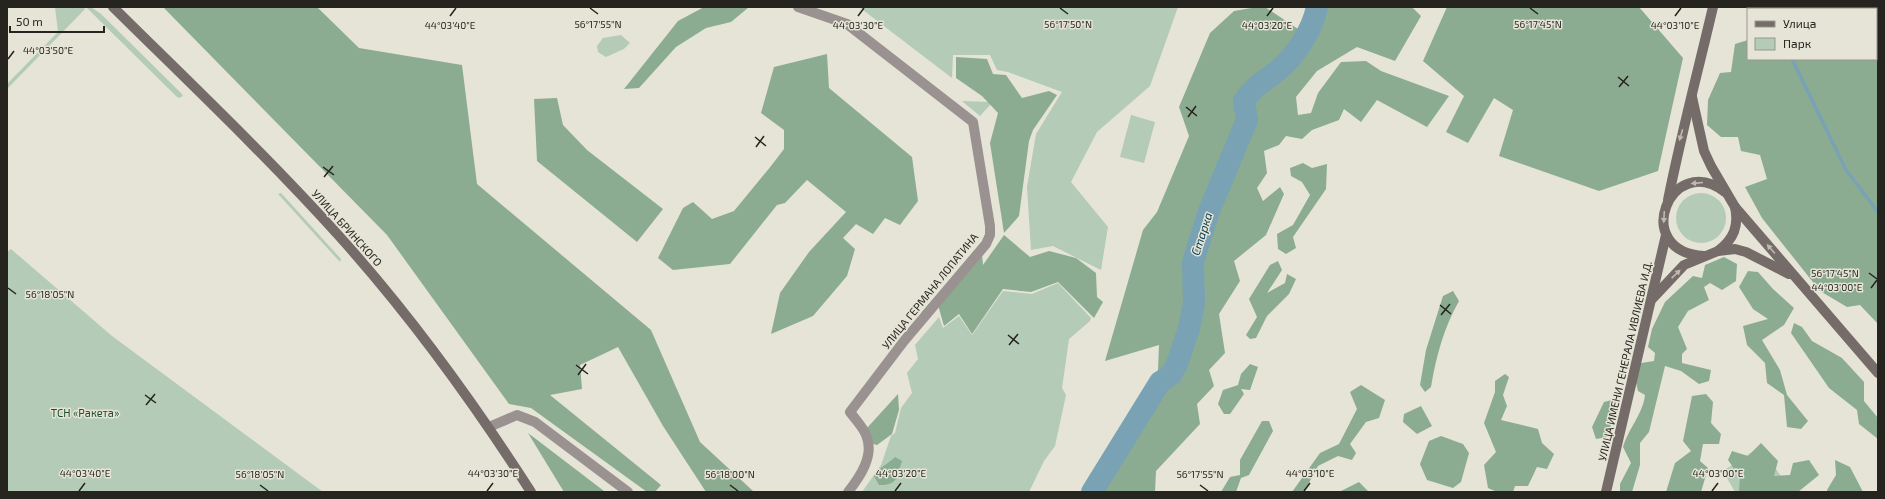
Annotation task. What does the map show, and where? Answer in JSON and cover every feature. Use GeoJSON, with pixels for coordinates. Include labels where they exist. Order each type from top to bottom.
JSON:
{"type":"FeatureCollection","features":[{"type":"Feature","properties":{"kind":"street","name":"УЛИЦА БРИНСКОГО"},"geometry":{"type":"LineString","coordinates":[[113,7],[284,176],[341,238],[424,337],[489,427],[531,492]]}},
{"type":"Feature","properties":{"kind":"street","name":"УЛИЦА ГЕРМАНА ЛОПАТИНА"},"geometry":{"type":"LineString","coordinates":[[798,7],[847,24],[973,122],[990,226],[990,235],[986,244],[904,341],[850,412],[866,435],[868,450],[866,463],[860,476],[848,492]]}},
{"type":"Feature","properties":{"kind":"street"},"geometry":{"type":"LineString","coordinates":[[1704,256],[1693,255],[1682,251],[1673,244],[1666,235],[1663,217],[1668,200],[1679,144],[1692,97],[1713,7]]}},
{"type":"Feature","properties":{"kind":"street"},"geometry":{"type":"LineString","coordinates":[[1692,97],[1704,151],[1735,207],[1878,373]]}},
{"type":"Feature","properties":{"kind":"street"},"geometry":{"type":"LineString","coordinates":[[1668,200],[1677,189],[1690,183],[1704,182],[1717,186],[1728,195]]}},
{"type":"Feature","properties":{"kind":"street"},"geometry":{"type":"LineString","coordinates":[[1718,251],[1729,241],[1736,227],[1737,217],[1735,207]]}},
{"type":"Feature","properties":{"kind":"street","name":"УЛИЦА ИМЕНИ ГЕНЕРАЛА ИВЛИЕВА И.Д."},"geometry":{"type":"LineString","coordinates":[[1606,492],[1666,235]]}},
{"type":"Feature","properties":{"kind":"street"},"geometry":{"type":"LineString","coordinates":[[1652,299],[1684,265],[1718,251],[1735,249],[1746,252],[1766,261],[1796,278]]}},
{"type":"Feature","properties":{"kind":"street"},"geometry":{"type":"LineString","coordinates":[[489,427],[517,416],[535,422],[628,492]]}},
{"type":"Feature","properties":{"kind":"green space"},"geometry":{"type":"Polygon","coordinates":[[[55,7],[83,7],[85,9],[7,89],[7,84],[58,32],[55,7]]]}},
{"type":"Feature","properties":{"kind":"green space"},"geometry":{"type":"Polygon","coordinates":[[[86,7],[91,7],[101,14],[183,96],[179,98],[177,97],[86,7]]]}},
{"type":"Feature","properties":{"kind":"green space"},"geometry":{"type":"Polygon","coordinates":[[[163,7],[317,7],[359,48],[462,65],[477,184],[651,330],[700,442],[753,491],[706,492],[663,426],[618,347],[580,365],[582,389],[550,395],[661,485],[655,492],[647,492],[531,408],[509,404],[387,235],[163,7]]]}},
{"type":"Feature","properties":{"kind":"green space"},"geometry":{"type":"Polygon","coordinates":[[[704,7],[749,7],[731,22],[706,28],[676,47],[639,88],[624,89],[678,21],[704,7]]]}},
{"type":"Feature","properties":{"kind":"green space"},"geometry":{"type":"Polygon","coordinates":[[[859,7],[1178,7],[1150,86],[1097,132],[1071,182],[1108,227],[1101,270],[1053,246],[1031,250],[1027,187],[1036,134],[1062,92],[1008,72],[997,70],[990,55],[953,55],[952,78],[859,7]]]}},
{"type":"Feature","properties":{"kind":"green space"},"geometry":{"type":"Polygon","coordinates":[[[1265,7],[1298,29],[1308,7],[1412,7],[1421,16],[1395,61],[1357,47],[1317,71],[1296,97],[1298,115],[1311,113],[1318,93],[1341,62],[1366,61],[1381,71],[1449,96],[1427,127],[1377,100],[1361,122],[1344,109],[1339,120],[1312,130],[1302,139],[1286,136],[1279,145],[1264,151],[1267,173],[1257,188],[1263,201],[1280,187],[1284,194],[1266,235],[1234,261],[1240,281],[1219,314],[1225,353],[1209,370],[1214,386],[1197,404],[1200,424],[1156,471],[1155,492],[1084,492],[1090,475],[1146,392],[1158,371],[1159,345],[1105,361],[1143,230],[1157,212],[1189,136],[1179,107],[1210,33],[1234,11],[1265,7]]]}},
{"type":"Feature","properties":{"kind":"green space"},"geometry":{"type":"Polygon","coordinates":[[[1447,7],[1639,7],[1683,58],[1658,171],[1599,191],[1499,156],[1513,110],[1494,98],[1468,143],[1446,132],[1464,96],[1423,61],[1447,7]]]}},
{"type":"Feature","properties":{"kind":"green space"},"geometry":{"type":"Polygon","coordinates":[[[1878,7],[1878,324],[1860,305],[1847,307],[1820,291],[1762,218],[1745,187],[1767,179],[1760,155],[1741,151],[1738,137],[1721,137],[1707,125],[1708,100],[1720,73],[1731,72],[1735,44],[1747,40],[1747,60],[1877,60],[1877,8],[1750,8],[1878,7]]]}},
{"type":"Feature","properties":{"kind":"green space"},"geometry":{"type":"Polygon","coordinates":[[[621,35],[630,43],[624,49],[606,57],[598,52],[597,46],[603,38],[621,35]]]}},
{"type":"Feature","properties":{"kind":"green space"},"geometry":{"type":"Polygon","coordinates":[[[827,54],[829,88],[912,157],[918,201],[900,225],[885,218],[873,234],[856,224],[843,238],[855,249],[847,276],[813,316],[771,334],[780,293],[809,252],[846,212],[807,180],[785,203],[777,205],[730,264],[673,270],[658,258],[683,208],[693,202],[712,219],[734,211],[784,149],[784,130],[761,113],[774,67],[827,54]]]}},
{"type":"Feature","properties":{"kind":"green space"},"geometry":{"type":"Polygon","coordinates":[[[956,57],[987,59],[993,74],[1006,75],[1022,98],[1049,91],[1057,95],[1033,130],[1029,141],[1019,216],[1004,233],[990,143],[998,113],[982,96],[956,78],[956,57]]]}},
{"type":"Feature","properties":{"kind":"green space"},"geometry":{"type":"Polygon","coordinates":[[[557,98],[563,125],[587,150],[663,209],[637,242],[537,161],[534,99],[557,98]]]}},
{"type":"Feature","properties":{"kind":"green space"},"geometry":{"type":"Polygon","coordinates":[[[962,101],[990,102],[991,104],[980,116],[962,101]]]}},
{"type":"Feature","properties":{"kind":"green space"},"geometry":{"type":"Polygon","coordinates":[[[1131,115],[1155,122],[1144,163],[1120,157],[1131,115]]]}},
{"type":"Feature","properties":{"kind":"green space"},"geometry":{"type":"Polygon","coordinates":[[[1303,163],[1312,168],[1327,164],[1326,189],[1293,237],[1296,248],[1286,254],[1278,249],[1277,234],[1293,225],[1310,195],[1302,182],[1291,176],[1290,168],[1303,163]]]}},
{"type":"Feature","properties":{"kind":"green space"},"geometry":{"type":"Polygon","coordinates":[[[281,193],[341,259],[340,262],[278,194],[281,193]]]}},
{"type":"Feature","properties":{"kind":"green space"},"geometry":{"type":"Polygon","coordinates":[[[1701,193],[1710,195],[1719,200],[1724,209],[1726,218],[1724,227],[1719,236],[1710,241],[1701,243],[1692,241],[1683,236],[1678,227],[1676,218],[1678,209],[1683,200],[1692,195],[1701,193]]]}},
{"type":"Feature","properties":{"kind":"green space"},"geometry":{"type":"Polygon","coordinates":[[[1004,235],[1030,257],[1049,251],[1076,258],[1096,273],[1097,297],[1103,302],[1094,318],[1058,282],[1031,292],[1003,289],[972,334],[959,314],[944,326],[938,305],[921,313],[981,243],[983,265],[1004,235]]]}},
{"type":"Feature","properties":{"kind":"green space","name":"ТСН «Ракета»"},"geometry":{"type":"Polygon","coordinates":[[[11,249],[112,336],[323,492],[7,492],[7,252],[11,249]]]}},
{"type":"Feature","properties":{"kind":"green space"},"geometry":{"type":"Polygon","coordinates":[[[1724,257],[1737,264],[1736,281],[1722,290],[1710,283],[1704,287],[1709,300],[1688,311],[1678,327],[1687,349],[1682,354],[1682,363],[1711,370],[1709,381],[1699,384],[1681,371],[1665,366],[1649,432],[1640,443],[1640,465],[1632,492],[1620,492],[1620,484],[1631,463],[1623,447],[1644,402],[1645,395],[1638,391],[1633,370],[1635,364],[1654,361],[1655,353],[1648,347],[1652,329],[1665,302],[1693,276],[1702,278],[1705,265],[1724,257]]]}},
{"type":"Feature","properties":{"kind":"green space"},"geometry":{"type":"Polygon","coordinates":[[[1278,261],[1282,270],[1267,293],[1285,283],[1287,274],[1296,279],[1289,294],[1267,316],[1256,338],[1250,339],[1246,335],[1257,317],[1249,299],[1270,265],[1278,261]]]}},
{"type":"Feature","properties":{"kind":"green space"},"geometry":{"type":"Polygon","coordinates":[[[1748,271],[1758,272],[1773,289],[1794,308],[1784,325],[1762,340],[1780,370],[1787,395],[1808,421],[1801,429],[1787,427],[1784,395],[1767,383],[1765,363],[1747,345],[1743,326],[1768,319],[1753,309],[1739,287],[1748,271]]]}},
{"type":"Feature","properties":{"kind":"green space"},"geometry":{"type":"Polygon","coordinates":[[[1058,283],[1091,318],[1090,321],[1069,339],[1062,388],[1066,395],[1055,446],[1044,461],[1029,492],[862,492],[881,465],[891,436],[895,433],[901,408],[912,393],[907,373],[918,359],[915,345],[939,317],[943,328],[959,316],[972,335],[1003,291],[1032,294],[1058,283]]]}},
{"type":"Feature","properties":{"kind":"green space"},"geometry":{"type":"Polygon","coordinates":[[[1453,291],[1459,301],[1441,342],[1431,387],[1425,392],[1420,385],[1426,350],[1443,296],[1453,291]]]}},
{"type":"Feature","properties":{"kind":"green space"},"geometry":{"type":"Polygon","coordinates":[[[1794,323],[1802,327],[1812,341],[1842,358],[1864,382],[1864,401],[1878,418],[1878,439],[1859,424],[1857,410],[1829,388],[1791,333],[1794,323]]]}},
{"type":"Feature","properties":{"kind":"green space"},"geometry":{"type":"Polygon","coordinates":[[[1250,364],[1258,367],[1250,390],[1241,389],[1244,394],[1230,414],[1224,414],[1218,404],[1223,390],[1238,385],[1241,374],[1250,364]]]}},
{"type":"Feature","properties":{"kind":"green space"},"geometry":{"type":"Polygon","coordinates":[[[1505,374],[1509,377],[1503,395],[1507,406],[1501,420],[1538,429],[1542,443],[1554,454],[1547,469],[1537,467],[1528,486],[1515,486],[1513,492],[1497,492],[1488,488],[1484,465],[1496,452],[1484,423],[1495,392],[1495,381],[1505,374]]]}},
{"type":"Feature","properties":{"kind":"green space"},"geometry":{"type":"Polygon","coordinates":[[[1361,385],[1385,400],[1379,418],[1366,422],[1350,444],[1356,453],[1352,460],[1338,456],[1318,466],[1304,492],[1292,492],[1320,453],[1339,444],[1357,409],[1350,392],[1361,385]]]}},
{"type":"Feature","properties":{"kind":"green space"},"geometry":{"type":"Polygon","coordinates":[[[898,394],[899,410],[892,434],[877,445],[865,442],[867,428],[898,394]]]}},
{"type":"Feature","properties":{"kind":"green space"},"geometry":{"type":"Polygon","coordinates":[[[1706,394],[1713,402],[1711,423],[1721,434],[1719,444],[1703,444],[1700,461],[1708,468],[1701,492],[1666,492],[1675,463],[1691,451],[1683,441],[1692,396],[1706,394]]]}},
{"type":"Feature","properties":{"kind":"green space"},"geometry":{"type":"Polygon","coordinates":[[[1612,400],[1615,408],[1608,437],[1596,439],[1592,427],[1604,402],[1612,400]]]}},
{"type":"Feature","properties":{"kind":"green space"},"geometry":{"type":"Polygon","coordinates":[[[1421,406],[1432,426],[1417,434],[1403,422],[1404,414],[1421,406]]]}},
{"type":"Feature","properties":{"kind":"green space"},"geometry":{"type":"Polygon","coordinates":[[[1262,421],[1269,421],[1273,431],[1249,475],[1241,478],[1236,492],[1221,492],[1230,477],[1240,475],[1240,460],[1262,421]]]}},
{"type":"Feature","properties":{"kind":"green space"},"geometry":{"type":"Polygon","coordinates":[[[528,433],[604,491],[605,492],[564,492],[528,433]]]}},
{"type":"Feature","properties":{"kind":"green space"},"geometry":{"type":"Polygon","coordinates":[[[1441,436],[1463,444],[1469,453],[1461,482],[1453,488],[1427,480],[1420,464],[1429,441],[1441,436]]]}},
{"type":"Feature","properties":{"kind":"green space"},"geometry":{"type":"Polygon","coordinates":[[[1761,443],[1778,461],[1774,476],[1790,475],[1793,463],[1809,460],[1819,475],[1798,492],[1739,492],[1740,477],[1728,460],[1732,451],[1748,456],[1761,443]]]}},
{"type":"Feature","properties":{"kind":"green space"},"geometry":{"type":"Polygon","coordinates":[[[1761,446],[1784,481],[1766,492],[1735,492],[1723,471],[1761,446]]]}},
{"type":"Feature","properties":{"kind":"green space"},"geometry":{"type":"Polygon","coordinates":[[[895,457],[902,461],[896,479],[890,484],[879,485],[874,476],[878,470],[895,457]]]}},
{"type":"Feature","properties":{"kind":"green space"},"geometry":{"type":"Polygon","coordinates":[[[1835,460],[1850,467],[1863,492],[1827,492],[1836,475],[1835,460]]]}},
{"type":"Feature","properties":{"kind":"green space"},"geometry":{"type":"Polygon","coordinates":[[[1359,482],[1369,492],[1339,492],[1359,482]]]}},
{"type":"Feature","properties":{"kind":"waterway","name":"Старка"},"geometry":{"type":"LineString","coordinates":[[1092,492],[1160,382],[1171,375],[1177,364],[1189,328],[1194,303],[1193,262],[1209,211],[1247,120],[1244,101],[1255,88],[1290,59],[1307,34],[1315,16],[1317,7]]}},
{"type":"Feature","properties":{"kind":"waterway"},"geometry":{"type":"LineString","coordinates":[[1792,60],[1846,170],[1878,212]]}}]}
